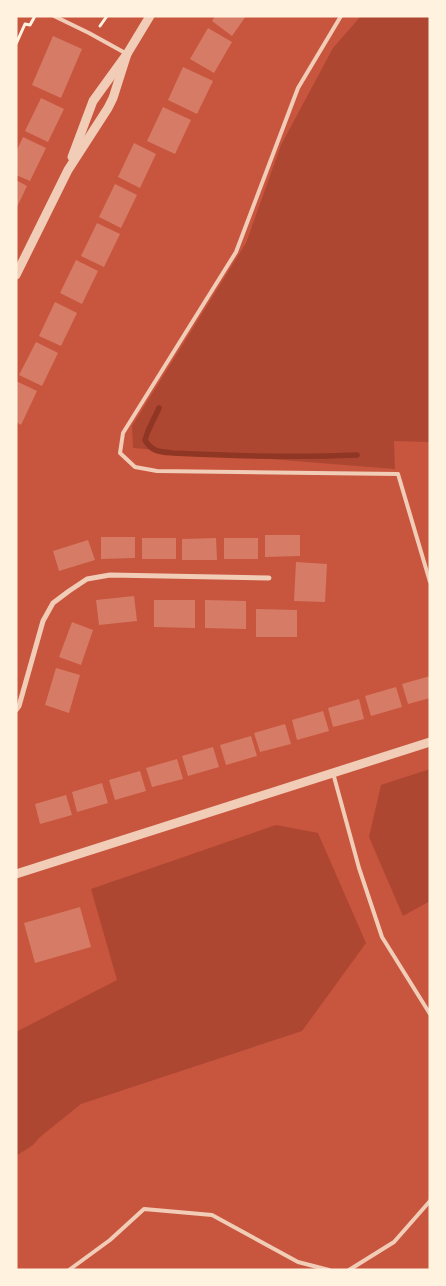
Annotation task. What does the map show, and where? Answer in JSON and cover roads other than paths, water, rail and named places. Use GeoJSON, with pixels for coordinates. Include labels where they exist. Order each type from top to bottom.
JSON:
{"type":"FeatureCollection","features":[{"type":"Feature","properties":{"kind":"street"},"geometry":{"type":"LineString","coordinates":[[68,170],[92,101],[127,54],[150,16]]}},
{"type":"Feature","properties":{"kind":"street"},"geometry":{"type":"LineString","coordinates":[[16,275],[68,170],[108,108],[127,54]]}},
{"type":"Feature","properties":{"kind":"street"},"geometry":{"type":"LineString","coordinates":[[16,710],[19,706],[43,621],[53,603],[87,579],[110,574],[269,578]]}},
{"type":"Feature","properties":{"kind":"street"},"geometry":{"type":"LineString","coordinates":[[16,874],[430,742]]}},
{"type":"Feature","properties":{"kind":"lane"},"geometry":{"type":"LineString","coordinates":[[54,16],[127,54]]}},
{"type":"Feature","properties":{"kind":"lane"},"geometry":{"type":"LineString","coordinates":[[341,16],[298,88],[236,252],[123,433],[120,453],[135,467],[157,471],[398,474],[430,582]]}},
{"type":"Feature","properties":{"kind":"lane"},"geometry":{"type":"LineString","coordinates":[[333,773],[359,868],[382,937],[430,1014]]}},
{"type":"Feature","properties":{"kind":"lane"},"geometry":{"type":"LineString","coordinates":[[350,1270],[394,1242],[430,1200]]}},
{"type":"Feature","properties":{"kind":"lane"},"geometry":{"type":"LineString","coordinates":[[69,1270],[110,1240],[144,1208],[212,1215],[298,1262],[329,1270]]}},
{"type":"Feature","properties":{"kind":"waterway"},"geometry":{"type":"LineString","coordinates":[[159,408],[145,440],[150,447],[160,452],[265,456],[357,455]]}}]}
